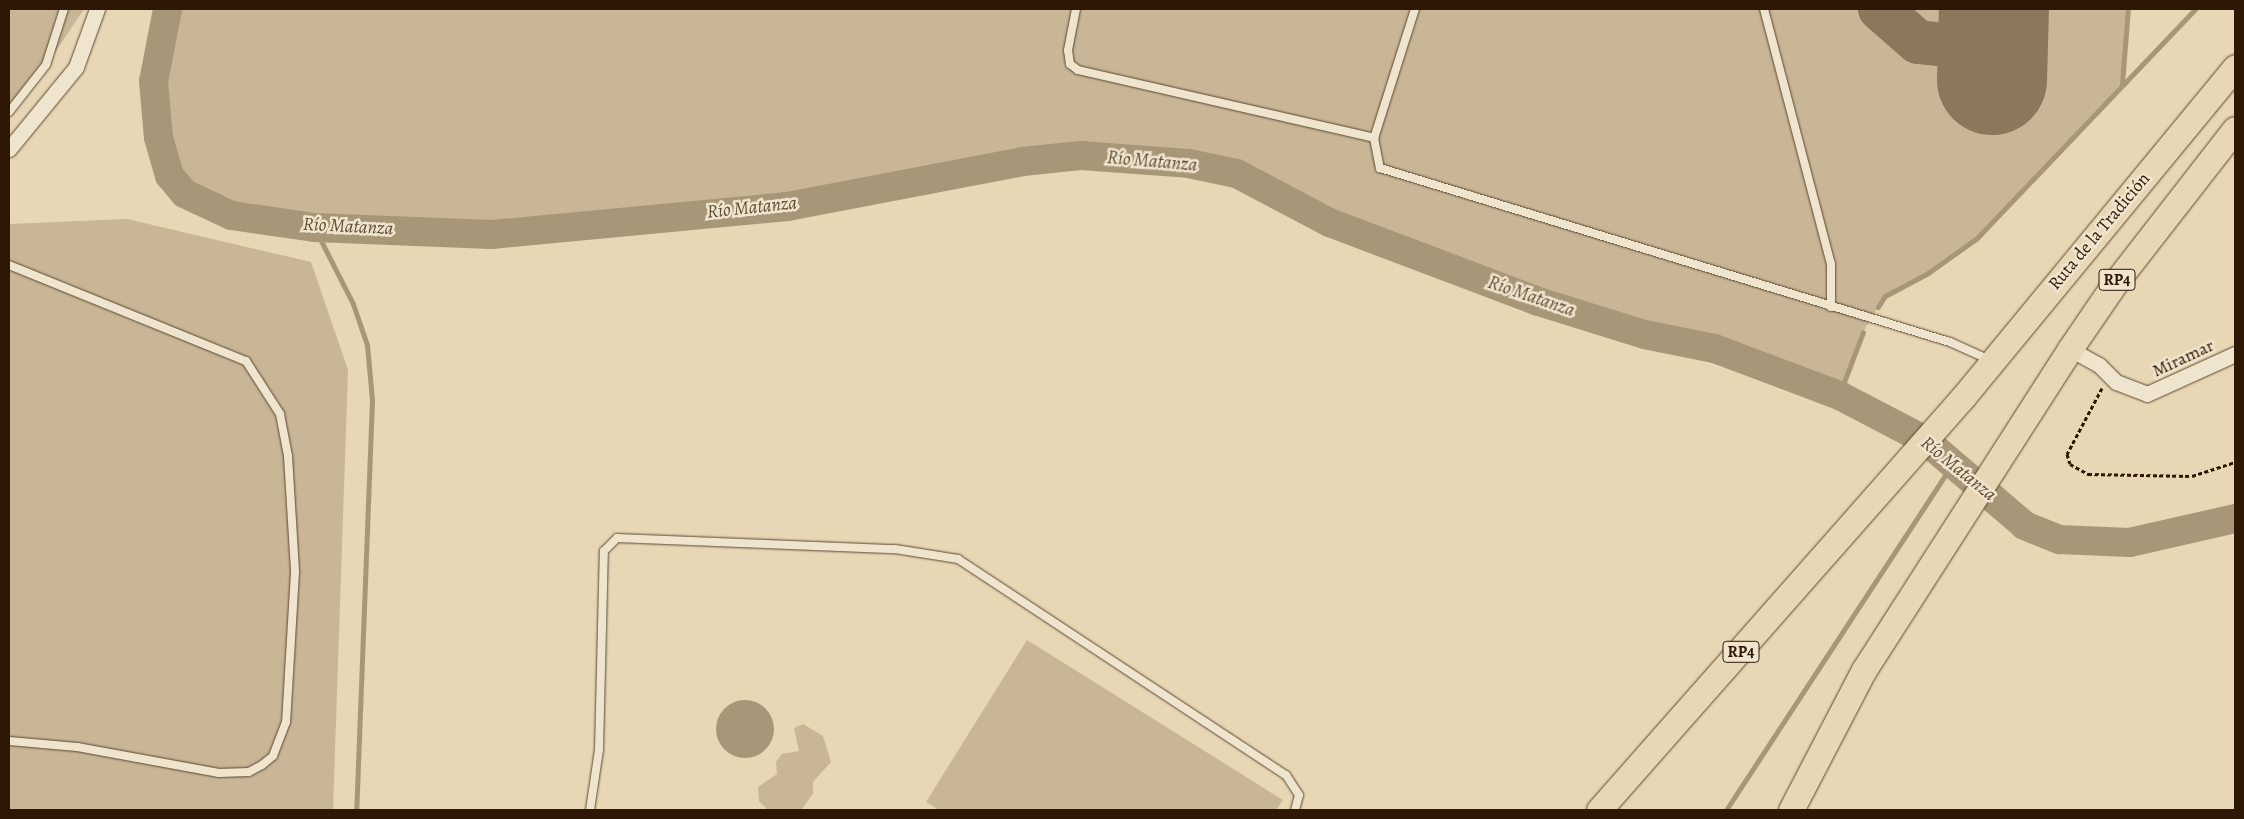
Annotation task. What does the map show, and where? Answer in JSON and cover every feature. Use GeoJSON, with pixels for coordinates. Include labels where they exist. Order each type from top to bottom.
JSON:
{"type":"FeatureCollection","features":[{"type":"Feature","properties":{"kind":"main road","name":"Ruta de la Tradición"},"geometry":{"type":"LineString","coordinates":[[1599,810],[1882,492],[1964,396],[2235,67]]}},
{"type":"Feature","properties":{"kind":"main road","name":"RP4"},"geometry":{"type":"LineString","coordinates":[[1791,810],[1864,670],[2014,442],[2070,349],[2116,283],[2235,129]]}},
{"type":"Feature","properties":{"kind":"street"},"geometry":{"type":"LineString","coordinates":[[9,148],[76,67],[98,9]]}},
{"type":"Feature","properties":{"kind":"street","name":"Miramar"},"geometry":{"type":"LineString","coordinates":[[2070,349],[2099,365],[2116,382],[2147,394],[2235,354]]}},
{"type":"Feature","properties":{"kind":"lane"},"geometry":{"type":"LineString","coordinates":[[9,112],[46,65],[64,9]]}},
{"type":"Feature","properties":{"kind":"lane"},"geometry":{"type":"LineString","coordinates":[[1076,9],[1068,50],[1070,64],[1078,70],[1374,138]]}},
{"type":"Feature","properties":{"kind":"lane"},"geometry":{"type":"LineString","coordinates":[[1415,9],[1374,138],[1376,160],[1388,173],[1950,342],[1991,361]]}},
{"type":"Feature","properties":{"kind":"lane"},"geometry":{"type":"LineString","coordinates":[[1764,9],[1831,264],[1831,307]]}},
{"type":"Feature","properties":{"kind":"lane"},"geometry":{"type":"LineString","coordinates":[[9,265],[246,361],[280,414],[288,456],[295,572],[286,722],[273,756],[262,765],[249,772],[219,773],[77,747],[9,741]]}},
{"type":"Feature","properties":{"kind":"lane"},"geometry":{"type":"LineString","coordinates":[[590,810],[599,750],[604,551],[616,538],[895,549],[958,559],[1286,775],[1299,795],[1295,810]]}},
{"type":"Feature","properties":{"kind":"path"},"geometry":{"type":"LineString","coordinates":[[2116,382],[2100,390],[2067,454],[2070,464],[2088,474],[2192,476],[2235,462]]}},
{"type":"Feature","properties":{"kind":"shaded area"},"geometry":{"type":"Polygon","coordinates":[[[9,9],[84,9],[52,57],[9,107],[9,9]]]}},
{"type":"Feature","properties":{"kind":"shaded area"},"geometry":{"type":"Polygon","coordinates":[[[167,9],[2128,9],[2122,84],[1977,238],[1928,273],[1885,296],[1863,332],[1839,395],[1714,348],[1644,334],[1538,301],[1329,222],[1236,173],[1188,163],[1080,155],[1022,161],[787,206],[491,234],[314,227],[231,215],[184,193],[169,175],[158,137],[153,81],[167,9]]]}},
{"type":"Feature","properties":{"kind":"shaded area"},"geometry":{"type":"Polygon","coordinates":[[[127,219],[311,262],[348,370],[333,810],[9,810],[9,224],[127,219]]]}},
{"type":"Feature","properties":{"kind":"shaded area"},"geometry":{"type":"Polygon","coordinates":[[[1027,640],[1283,800],[1276,810],[939,810],[926,802],[1027,640]]]}},
{"type":"Feature","properties":{"kind":"shaded area"},"geometry":{"type":"Polygon","coordinates":[[[739,700],[751,700],[766,708],[774,723],[774,735],[766,750],[751,758],[739,758],[724,750],[716,735],[716,723],[724,708],[739,700]]]}},
{"type":"Feature","properties":{"kind":"shaded area"},"geometry":{"type":"Polygon","coordinates":[[[803,724],[823,736],[831,762],[813,782],[813,794],[801,810],[768,810],[759,801],[758,787],[777,774],[776,762],[782,754],[799,751],[794,728],[803,724]]]}},
{"type":"Feature","properties":{"kind":"waterway","name":"Río Matanza"},"geometry":{"type":"LineString","coordinates":[[167,9],[153,81],[158,137],[169,175],[184,193],[231,215],[314,227],[491,234],[787,206],[1022,161],[1080,155],[1188,163],[1236,173],[1329,222],[1538,301],[1644,334],[1714,348],[1839,395],[1925,440],[2024,525],[2059,539],[2129,542],[2235,518]]}},
{"type":"Feature","properties":{"kind":"waterway"},"geometry":{"type":"LineString","coordinates":[[2122,83],[2128,9]]}},
{"type":"Feature","properties":{"kind":"waterway"},"geometry":{"type":"LineString","coordinates":[[1878,307],[1885,296],[1928,273],[1977,238],[2195,9]]}},
{"type":"Feature","properties":{"kind":"waterway"},"geometry":{"type":"LineString","coordinates":[[314,227],[353,304],[367,345],[372,400],[356,810]]}},
{"type":"Feature","properties":{"kind":"waterway"},"geometry":{"type":"LineString","coordinates":[[1839,395],[1863,332]]}},
{"type":"Feature","properties":{"kind":"waterway"},"geometry":{"type":"LineString","coordinates":[[1726,810],[1954,462]]}},
{"type":"Feature","properties":{"kind":"taxiway"},"geometry":{"type":"LineString","coordinates":[[1880,9],[1918,42],[1992,50]]}},
{"type":"Feature","properties":{"kind":"runway"},"geometry":{"type":"LineString","coordinates":[[1992,80],[1994,9]]}}]}
